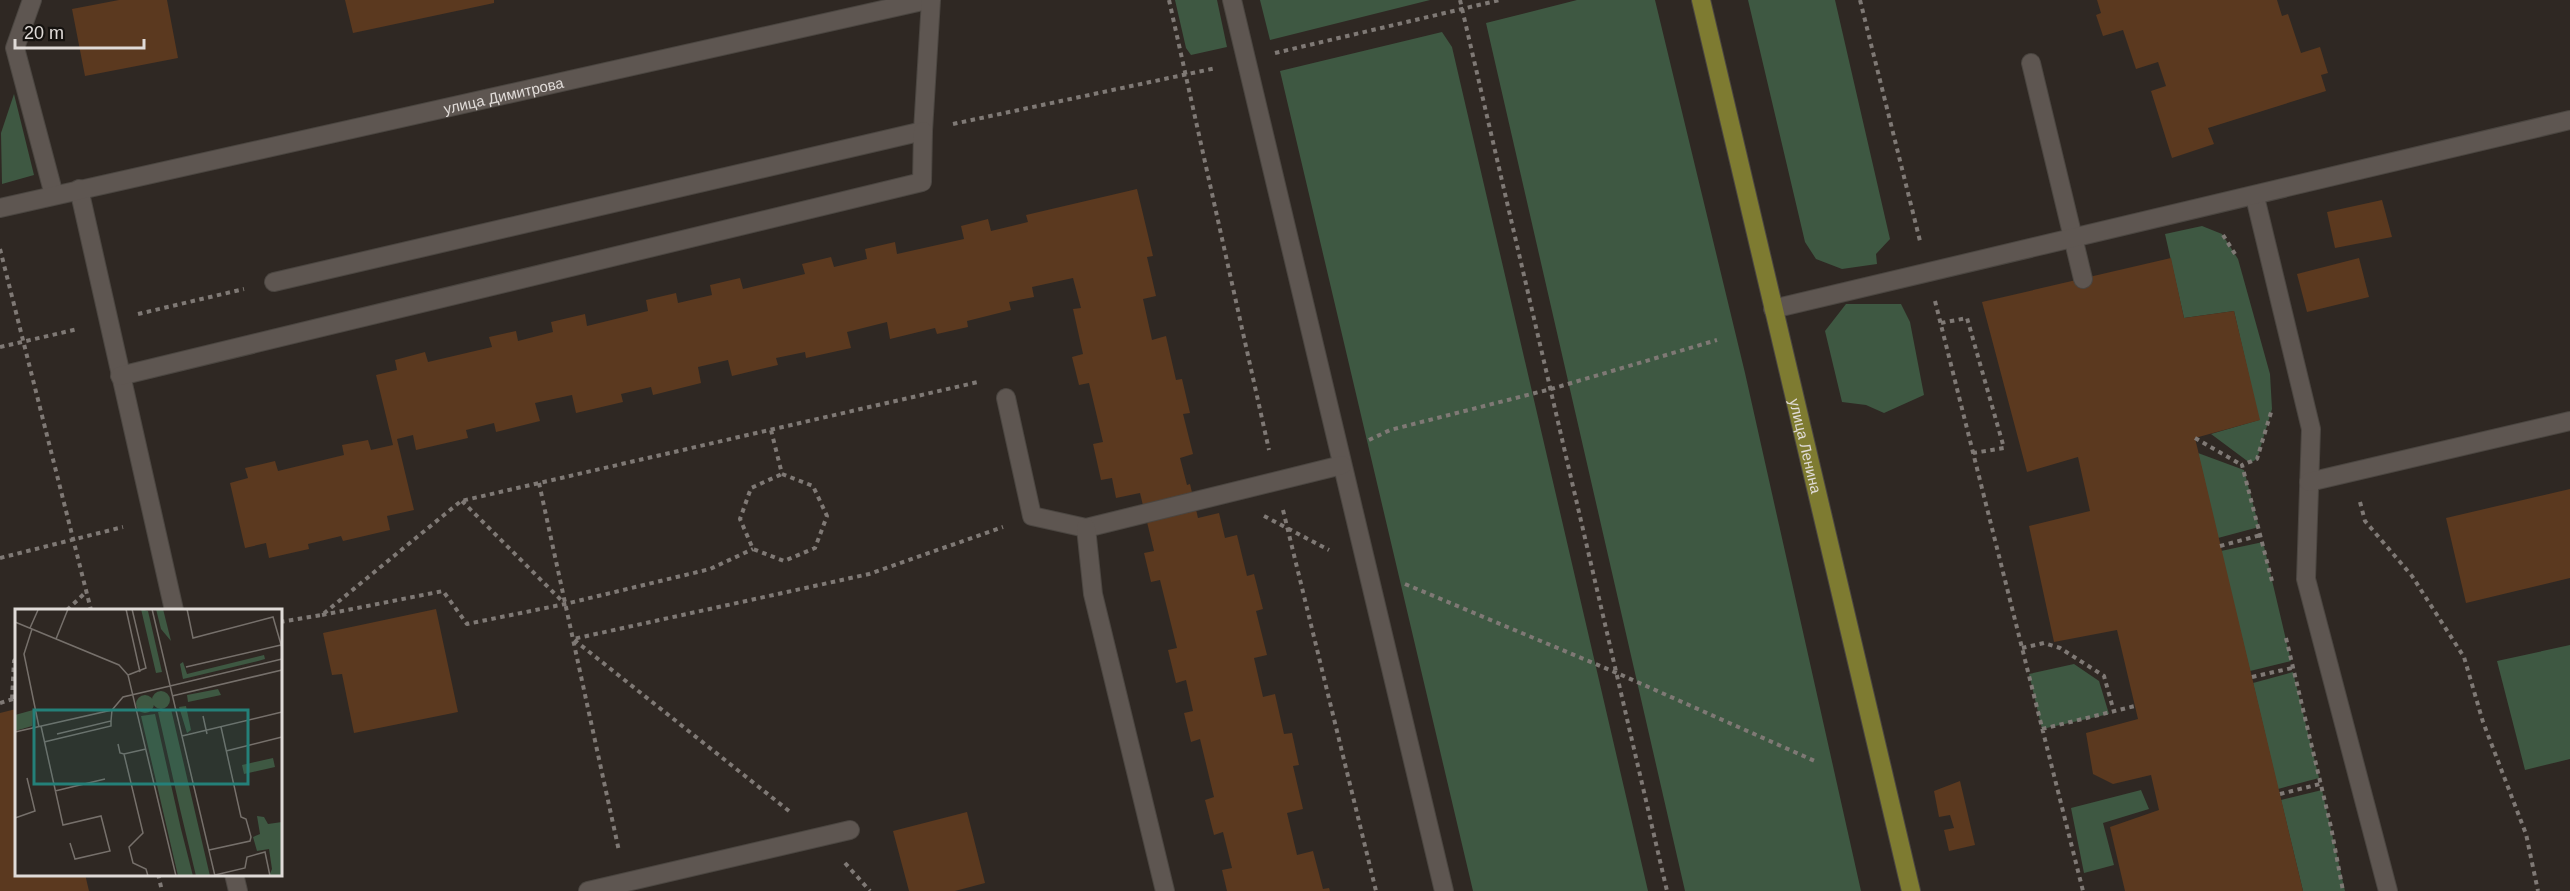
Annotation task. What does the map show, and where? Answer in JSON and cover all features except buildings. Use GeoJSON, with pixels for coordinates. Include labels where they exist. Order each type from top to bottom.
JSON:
{"type":"FeatureCollection","features":[{"type":"Feature","properties":{"kind":"main road","name":"улица Ленина"},"geometry":{"type":"LineString","coordinates":[[1701,0],[1911,891]]}},
{"type":"Feature","properties":{"kind":"street"},"geometry":{"type":"LineString","coordinates":[[32,0],[15,48],[54,195]]}},
{"type":"Feature","properties":{"kind":"street"},"geometry":{"type":"LineString","coordinates":[[120,376],[922,182],[929,0]]}},
{"type":"Feature","properties":{"kind":"street","name":"улица Димитрова"},"geometry":{"type":"LineString","coordinates":[[0,208],[929,0]]}},
{"type":"Feature","properties":{"kind":"street"},"geometry":{"type":"LineString","coordinates":[[1232,0],[1444,891]]}},
{"type":"Feature","properties":{"kind":"street"},"geometry":{"type":"LineString","coordinates":[[2031,63],[2083,279]]}},
{"type":"Feature","properties":{"kind":"street"},"geometry":{"type":"LineString","coordinates":[[1773,309],[2072,237],[2255,197],[2570,120]]}},
{"type":"Feature","properties":{"kind":"street"},"geometry":{"type":"LineString","coordinates":[[274,282],[923,131]]}},
{"type":"Feature","properties":{"kind":"street"},"geometry":{"type":"LineString","coordinates":[[79,189],[174,609]]}},
{"type":"Feature","properties":{"kind":"street"},"geometry":{"type":"LineString","coordinates":[[2255,197],[2311,429],[2306,579],[2388,891]]}},
{"type":"Feature","properties":{"kind":"street"},"geometry":{"type":"LineString","coordinates":[[1006,398],[1032,516],[1086,528],[1276,480],[1341,456]]}},
{"type":"Feature","properties":{"kind":"street"},"geometry":{"type":"LineString","coordinates":[[2309,482],[2570,421]]}},
{"type":"Feature","properties":{"kind":"street"},"geometry":{"type":"LineString","coordinates":[[1086,528],[1093,594],[1165,891]]}},
{"type":"Feature","properties":{"kind":"street"},"geometry":{"type":"LineString","coordinates":[[588,891],[850,830]]}},
{"type":"Feature","properties":{"kind":"street"},"geometry":{"type":"LineString","coordinates":[[234,876],[238,891]]}},
{"type":"Feature","properties":{"kind":"path"},"geometry":{"type":"LineString","coordinates":[[1169,0],[1276,480],[1376,891]]}},
{"type":"Feature","properties":{"kind":"path"},"geometry":{"type":"LineString","coordinates":[[1460,0],[1667,891]]}},
{"type":"Feature","properties":{"kind":"path"},"geometry":{"type":"LineString","coordinates":[[923,131],[1185,76],[1500,0]]}},
{"type":"Feature","properties":{"kind":"path"},"geometry":{"type":"LineString","coordinates":[[1860,0],[2083,891]]}},
{"type":"Feature","properties":{"kind":"path"},"geometry":{"type":"LineString","coordinates":[[2222,234],[2238,259]]}},
{"type":"Feature","properties":{"kind":"path"},"geometry":{"type":"LineString","coordinates":[[0,249],[91,609]]}},
{"type":"Feature","properties":{"kind":"path"},"geometry":{"type":"LineString","coordinates":[[1941,323],[1967,318],[2004,448],[1973,453]]}},
{"type":"Feature","properties":{"kind":"path"},"geometry":{"type":"LineString","coordinates":[[1341,456],[1390,430],[1551,389],[1717,340]]}},
{"type":"Feature","properties":{"kind":"path"},"geometry":{"type":"LineString","coordinates":[[322,615],[461,501],[999,377],[1006,398]]}},
{"type":"Feature","properties":{"kind":"path"},"geometry":{"type":"LineString","coordinates":[[2242,465],[2257,459],[2272,409],[2272,397]]}},
{"type":"Feature","properties":{"kind":"path"},"geometry":{"type":"LineString","coordinates":[[771,430],[782,474]]}},
{"type":"Feature","properties":{"kind":"path"},"geometry":{"type":"LineString","coordinates":[[2195,438],[2242,465],[2274,590]]}},
{"type":"Feature","properties":{"kind":"path"},"geometry":{"type":"LineString","coordinates":[[2361,470],[2357,492],[2365,520],[2412,576],[2464,657],[2482,722],[2526,834],[2538,891]]}},
{"type":"Feature","properties":{"kind":"path"},"geometry":{"type":"LineString","coordinates":[[782,474],[813,486],[827,516],[815,548],[784,561],[753,549],[740,519],[751,488],[782,474]]}},
{"type":"Feature","properties":{"kind":"path"},"geometry":{"type":"LineString","coordinates":[[539,483],[626,882]]}},
{"type":"Feature","properties":{"kind":"path"},"geometry":{"type":"LineString","coordinates":[[1225,493],[1288,531],[1367,568],[1617,673],[1817,762]]}},
{"type":"Feature","properties":{"kind":"path"},"geometry":{"type":"LineString","coordinates":[[461,501],[565,604]]}},
{"type":"Feature","properties":{"kind":"path"},"geometry":{"type":"LineString","coordinates":[[573,639],[869,574],[1032,516]]}},
{"type":"Feature","properties":{"kind":"path"},"geometry":{"type":"LineString","coordinates":[[0,558],[153,520]]}},
{"type":"Feature","properties":{"kind":"path"},"geometry":{"type":"LineString","coordinates":[[2220,546],[2261,535]]}},
{"type":"Feature","properties":{"kind":"path"},"geometry":{"type":"LineString","coordinates":[[282,622],[442,591],[467,624],[565,604],[710,569],[753,549]]}},
{"type":"Feature","properties":{"kind":"path"},"geometry":{"type":"LineString","coordinates":[[68,609],[86,592]]}},
{"type":"Feature","properties":{"kind":"path"},"geometry":{"type":"LineString","coordinates":[[2285,633],[2343,891]]}},
{"type":"Feature","properties":{"kind":"path"},"geometry":{"type":"LineString","coordinates":[[573,639],[820,836],[870,891]]}},
{"type":"Feature","properties":{"kind":"path"},"geometry":{"type":"LineString","coordinates":[[2022,648],[2044,643],[2060,648],[2104,676],[2114,712]]}},
{"type":"Feature","properties":{"kind":"path"},"geometry":{"type":"LineString","coordinates":[[0,703],[14,698],[15,660]]}},
{"type":"Feature","properties":{"kind":"path"},"geometry":{"type":"LineString","coordinates":[[2252,677],[2292,668]]}},
{"type":"Feature","properties":{"kind":"path"},"geometry":{"type":"LineString","coordinates":[[2042,729],[2135,706]]}},
{"type":"Feature","properties":{"kind":"path"},"geometry":{"type":"LineString","coordinates":[[2280,794],[2320,784]]}},
{"type":"Feature","properties":{"kind":"path"},"geometry":{"type":"LineString","coordinates":[[158,876],[162,891]]}},
{"type":"Feature","properties":{"kind":"green space"},"geometry":{"type":"Polygon","coordinates":[[[1175,0],[1217,0],[1227,47],[1191,55],[1186,48],[1175,0]]]}},
{"type":"Feature","properties":{"kind":"green space"},"geometry":{"type":"Polygon","coordinates":[[[1260,0],[1430,0],[1270,40],[1260,0]]]}},
{"type":"Feature","properties":{"kind":"green space"},"geometry":{"type":"Polygon","coordinates":[[[1577,0],[1655,0],[1745,373],[1861,891],[1685,891],[1486,23],[1577,0]]]}},
{"type":"Feature","properties":{"kind":"green space"},"geometry":{"type":"Polygon","coordinates":[[[1748,0],[1835,0],[1890,239],[1876,254],[1877,264],[1842,269],[1816,259],[1805,242],[1748,0]]]}},
{"type":"Feature","properties":{"kind":"green space"},"geometry":{"type":"Polygon","coordinates":[[[1442,32],[1452,47],[1648,891],[1473,891],[1280,71],[1442,32]]]}},
{"type":"Feature","properties":{"kind":"green space"},"geometry":{"type":"Polygon","coordinates":[[[14,94],[34,175],[2,184],[1,133],[14,94]]]}},
{"type":"Feature","properties":{"kind":"green space"},"geometry":{"type":"Polygon","coordinates":[[[2202,226],[2222,234],[2238,259],[2270,374],[2272,409],[2257,459],[2250,463],[2211,434],[2259,420],[2234,311],[2184,318],[2165,234],[2202,226]]]}},
{"type":"Feature","properties":{"kind":"green space"},"geometry":{"type":"Polygon","coordinates":[[[1846,304],[1901,304],[1910,322],[1924,395],[1884,413],[1866,405],[1842,402],[1825,331],[1846,304]]]}},
{"type":"Feature","properties":{"kind":"green space"},"geometry":{"type":"Polygon","coordinates":[[[2198,453],[2244,470],[2259,527],[2218,538],[2198,453]]]}},
{"type":"Feature","properties":{"kind":"green space"},"geometry":{"type":"Polygon","coordinates":[[[2263,542],[2291,661],[2250,671],[2221,551],[2263,542]]]}},
{"type":"Feature","properties":{"kind":"green space"},"geometry":{"type":"Polygon","coordinates":[[[2570,645],[2570,759],[2525,770],[2497,661],[2570,645]]]}},
{"type":"Feature","properties":{"kind":"green space"},"geometry":{"type":"Polygon","coordinates":[[[2074,664],[2099,681],[2109,714],[2042,729],[2029,674],[2074,664]]]}},
{"type":"Feature","properties":{"kind":"green space"},"geometry":{"type":"Polygon","coordinates":[[[2293,672],[2319,778],[2278,789],[2253,683],[2293,672]]]}},
{"type":"Feature","properties":{"kind":"green space"},"geometry":{"type":"Polygon","coordinates":[[[2141,790],[2149,809],[2103,823],[2114,865],[2084,873],[2071,808],[2141,790]]]}},
{"type":"Feature","properties":{"kind":"green space"},"geometry":{"type":"Polygon","coordinates":[[[2322,790],[2345,891],[2303,891],[2281,800],[2322,790]]]}}]}
